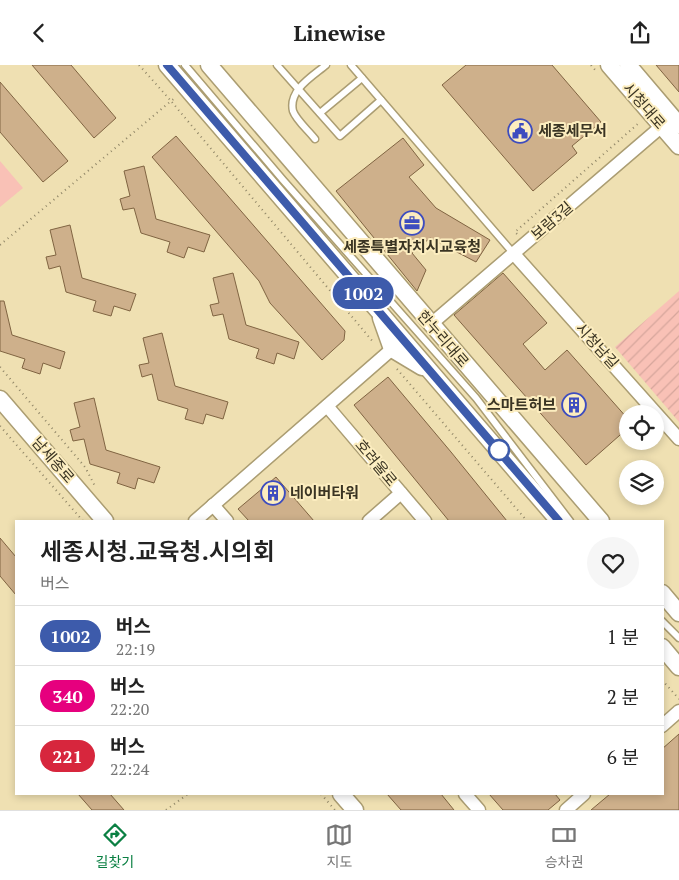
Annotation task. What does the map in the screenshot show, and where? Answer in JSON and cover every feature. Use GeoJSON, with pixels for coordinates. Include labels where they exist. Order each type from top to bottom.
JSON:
{"type":"FeatureCollection","features":[{"type":"Feature","properties":{"kind":"street","name":"한누리대로"},"geometry":{"type":"LineString","coordinates":[[167,65],[558,520]]}},
{"type":"Feature","properties":{"kind":"street","name":"한누리대로"},"geometry":{"type":"LineString","coordinates":[[209,65],[430,325],[600,520]]}},
{"type":"Feature","properties":{"kind":"street","name":"시청대로"},"geometry":{"type":"LineString","coordinates":[[628,65],[671,123],[679,146]]}},
{"type":"Feature","properties":{"kind":"street","name":"시청대로"},"geometry":{"type":"LineString","coordinates":[[603,69],[671,123]]}},
{"type":"Feature","properties":{"kind":"street","name":"보람3길"},"geometry":{"type":"LineString","coordinates":[[430,325],[671,123]]}},
{"type":"Feature","properties":{"kind":"street","name":"시청남길"},"geometry":{"type":"LineString","coordinates":[[514,254],[679,439]]}},
{"type":"Feature","properties":{"kind":"street"},"geometry":{"type":"LineString","coordinates":[[376,307],[388,352],[435,375]]}},
{"type":"Feature","properties":{"kind":"street"},"geometry":{"type":"LineString","coordinates":[[196,520],[388,352]]}},
{"type":"Feature","properties":{"kind":"street","name":"남세종로"},"geometry":{"type":"LineString","coordinates":[[0,399],[104,520]]}},
{"type":"Feature","properties":{"kind":"street","name":"호려울로"},"geometry":{"type":"LineString","coordinates":[[327,406],[424,520]]}},
{"type":"Feature","properties":{"kind":"street"},"geometry":{"type":"LineString","coordinates":[[370,520],[401,493]]}},
{"type":"Feature","properties":{"kind":"street"},"geometry":{"type":"LineString","coordinates":[[213,505],[226,520]]}},
{"type":"Feature","properties":{"kind":"street"},"geometry":{"type":"LineString","coordinates":[[664,595],[679,613]]}},
{"type":"Feature","properties":{"kind":"street"},"geometry":{"type":"LineString","coordinates":[[664,649],[679,667]]}},
{"type":"Feature","properties":{"kind":"street"},"geometry":{"type":"LineString","coordinates":[[664,724],[679,711]]}},
{"type":"Feature","properties":{"kind":"street"},"geometry":{"type":"LineString","coordinates":[[342,795],[355,810]]}},
{"type":"Feature","properties":{"kind":"street"},"geometry":{"type":"LineString","coordinates":[[466,795],[480,810]]}},
{"type":"Feature","properties":{"kind":"street"},"geometry":{"type":"LineString","coordinates":[[566,810],[583,795]]}},
{"type":"Feature","properties":{"kind":"lane"},"geometry":{"type":"LineString","coordinates":[[185,65],[283,181],[476,398],[569,520]]}},
{"type":"Feature","properties":{"kind":"lane"},"geometry":{"type":"LineString","coordinates":[[277,65],[340,136],[381,100]]}},
{"type":"Feature","properties":{"kind":"lane"},"geometry":{"type":"LineString","coordinates":[[315,139],[293,111],[293,101],[298,89],[326,65]]}},
{"type":"Feature","properties":{"kind":"lane"},"geometry":{"type":"LineString","coordinates":[[351,65],[514,254]]}},
{"type":"Feature","properties":{"kind":"lane"},"geometry":{"type":"LineString","coordinates":[[320,113],[362,77]]}},
{"type":"Feature","properties":{"kind":"lane"},"geometry":{"type":"LineString","coordinates":[[664,623],[679,638]]}},
{"type":"Feature","properties":{"kind":"path"},"geometry":{"type":"LineString","coordinates":[[139,65],[388,352],[526,520]]}},
{"type":"Feature","properties":{"kind":"path"},"geometry":{"type":"LineString","coordinates":[[591,65],[603,69]]}},
{"type":"Feature","properties":{"kind":"path"},"geometry":{"type":"LineString","coordinates":[[0,245],[171,101]]}},
{"type":"Feature","properties":{"kind":"path"},"geometry":{"type":"LineString","coordinates":[[526,244],[515,232],[640,123],[634,115]]}},
{"type":"Feature","properties":{"kind":"path"},"geometry":{"type":"LineString","coordinates":[[0,367],[85,467],[98,491]]}},
{"type":"Feature","properties":{"kind":"path"},"geometry":{"type":"LineString","coordinates":[[0,426],[82,520]]}},
{"type":"Feature","properties":{"kind":"path"},"geometry":{"type":"LineString","coordinates":[[664,682],[679,699]]}},
{"type":"Feature","properties":{"kind":"path"},"geometry":{"type":"LineString","coordinates":[[166,810],[187,795]]}},
{"type":"Feature","properties":{"kind":"path"},"geometry":{"type":"LineString","coordinates":[[322,795],[335,810]]}},
{"type":"Feature","properties":{"kind":"shaded area"},"geometry":{"type":"Polygon","coordinates":[[[0,161],[23,188],[0,207],[0,161]]]}},
{"type":"Feature","properties":{"kind":"shaded area"},"geometry":{"type":"Polygon","coordinates":[[[679,291],[679,422],[615,347],[679,291]]]}},
{"type":"Feature","properties":{"kind":"building"},"geometry":{"type":"Polygon","coordinates":[[[32,65],[71,65],[116,118],[94,138],[32,65]]]}},
{"type":"Feature","properties":{"kind":"building","name":"세종세무서"},"geometry":{"type":"Polygon","coordinates":[[[466,65],[552,65],[601,122],[572,146],[577,153],[533,191],[442,85],[466,65]]]}},
{"type":"Feature","properties":{"kind":"building"},"geometry":{"type":"Polygon","coordinates":[[[656,65],[679,65],[679,92],[656,65]]]}},
{"type":"Feature","properties":{"kind":"building"},"geometry":{"type":"Polygon","coordinates":[[[0,82],[68,161],[43,182],[0,132],[0,82]]]}},
{"type":"Feature","properties":{"kind":"building"},"geometry":{"type":"Polygon","coordinates":[[[176,136],[345,331],[344,340],[322,360],[270,303],[259,281],[152,157],[176,136]]]}},
{"type":"Feature","properties":{"kind":"building","name":"세종특별자치시교육청"},"geometry":{"type":"Polygon","coordinates":[[[403,138],[424,165],[409,177],[436,208],[490,240],[476,262],[430,238],[412,253],[426,270],[417,291],[336,191],[403,138]]]}},
{"type":"Feature","properties":{"kind":"building"},"geometry":{"type":"Polygon","coordinates":[[[144,166],[156,219],[210,235],[204,252],[188,247],[184,258],[167,252],[170,242],[141,233],[134,208],[123,210],[120,199],[130,196],[124,171],[144,166]]]}},
{"type":"Feature","properties":{"kind":"building"},"geometry":{"type":"Polygon","coordinates":[[[70,225],[82,278],[136,294],[130,311],[114,306],[111,316],[93,311],[96,301],[66,292],[60,266],[49,269],[46,257],[56,255],[50,230],[70,225]]]}},
{"type":"Feature","properties":{"kind":"building"},"geometry":{"type":"Polygon","coordinates":[[[233,273],[246,325],[299,342],[294,359],[277,353],[274,364],[256,358],[259,349],[229,339],[223,314],[213,316],[210,305],[219,303],[213,278],[233,273]]]}},
{"type":"Feature","properties":{"kind":"building"},"geometry":{"type":"Polygon","coordinates":[[[503,273],[547,323],[523,344],[545,370],[567,350],[619,409],[619,436],[586,465],[454,315],[503,273]]]}},
{"type":"Feature","properties":{"kind":"building"},"geometry":{"type":"Polygon","coordinates":[[[0,301],[4,301],[12,335],[65,352],[60,369],[43,363],[40,374],[22,368],[25,359],[0,351],[0,301]]]}},
{"type":"Feature","properties":{"kind":"building"},"geometry":{"type":"Polygon","coordinates":[[[162,333],[175,386],[228,402],[223,419],[206,414],[203,424],[185,419],[188,409],[158,400],[152,374],[142,377],[139,365],[149,363],[143,338],[162,333]]]}},
{"type":"Feature","properties":{"kind":"building"},"geometry":{"type":"Polygon","coordinates":[[[388,377],[506,520],[448,520],[354,405],[388,377]]]}},
{"type":"Feature","properties":{"kind":"building"},"geometry":{"type":"Polygon","coordinates":[[[94,398],[106,450],[160,467],[154,483],[138,478],[135,489],[117,483],[120,473],[90,464],[84,439],[73,441],[70,430],[80,427],[74,403],[94,398]]]}},
{"type":"Feature","properties":{"kind":"building","name":"네이버타워"},"geometry":{"type":"Polygon","coordinates":[[[276,477],[313,520],[248,520],[238,509],[276,477]]]}},
{"type":"Feature","properties":{"kind":"building"},"geometry":{"type":"Polygon","coordinates":[[[0,538],[15,556],[15,594],[0,576],[0,538]]]}},
{"type":"Feature","properties":{"kind":"building"},"geometry":{"type":"Polygon","coordinates":[[[679,734],[679,810],[591,810],[609,795],[664,795],[664,747],[679,734]]]}},
{"type":"Feature","properties":{"kind":"building"},"geometry":{"type":"Polygon","coordinates":[[[79,795],[111,795],[124,810],[92,810],[79,795]]]}},
{"type":"Feature","properties":{"kind":"building"},"geometry":{"type":"Polygon","coordinates":[[[388,795],[442,795],[454,810],[401,810],[388,795]]]}},
{"type":"Feature","properties":{"kind":"building"},"geometry":{"type":"Polygon","coordinates":[[[490,795],[556,795],[560,800],[548,810],[503,810],[490,795]]]}},
{"type":"Feature","properties":{"kind":"bus line","name":"1002"},"geometry":{"type":"LineString","coordinates":[[167,65],[408,343],[558,520]]}},
{"type":"Feature","properties":{"kind":"place","name":"세종세무서"},"geometry":{"type":"Point","coordinates":[520,131]}},
{"type":"Feature","properties":{"kind":"place","name":"세종특별자치시교육청"},"geometry":{"type":"Point","coordinates":[412,223]}},
{"type":"Feature","properties":{"kind":"place","name":"스마트허브"},"geometry":{"type":"Point","coordinates":[574,405]}},
{"type":"Feature","properties":{"kind":"place","name":"네이버타워"},"geometry":{"type":"Point","coordinates":[273,493]}}]}
